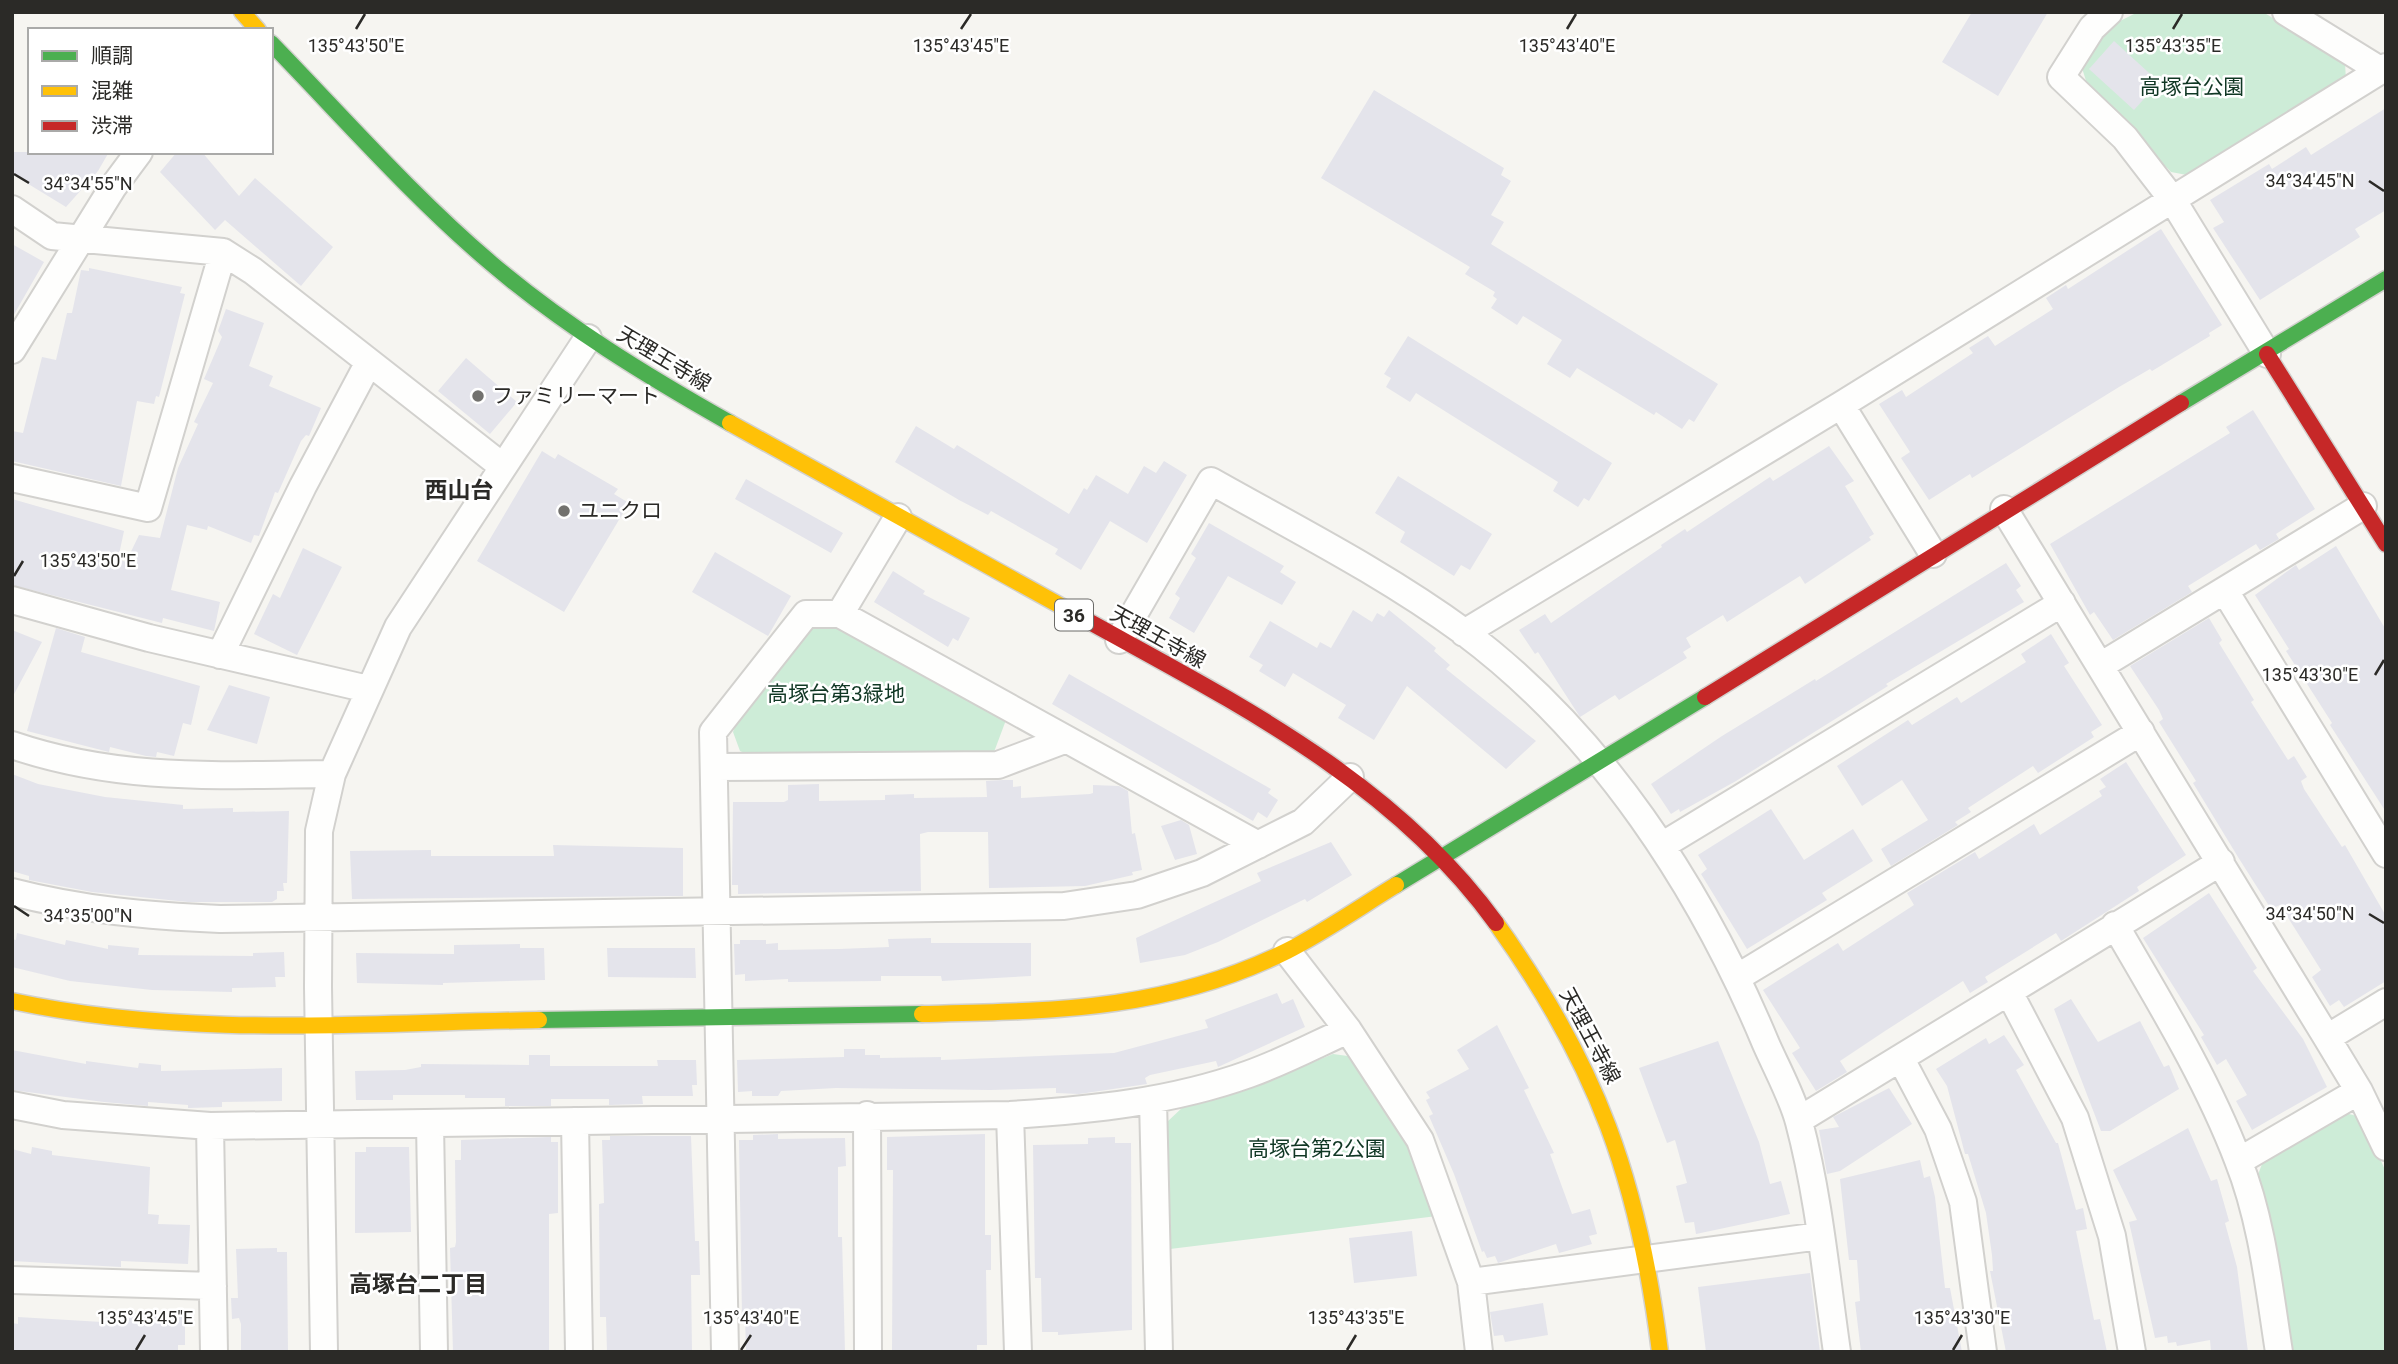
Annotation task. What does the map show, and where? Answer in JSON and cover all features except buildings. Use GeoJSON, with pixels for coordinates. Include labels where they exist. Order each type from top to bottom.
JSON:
{"type":"FeatureCollection","features":[{"type":"Feature","properties":{"kind":"street"},"geometry":{"type":"LineString","coordinates":[[242,12],[256,28]]}},
{"type":"Feature","properties":{"kind":"street"},"geometry":{"type":"LineString","coordinates":[[2109,12],[2092,28],[2061,77],[2125,138],[2172,199],[2386,544]]}},
{"type":"Feature","properties":{"kind":"street"},"geometry":{"type":"LineString","coordinates":[[1464,633],[1841,405],[2383,69],[2286,12]]}},
{"type":"Feature","properties":{"kind":"street","name":"天理王寺線"},"geometry":{"type":"LineString","coordinates":[[273,45],[420,196],[492,264],[589,338],[697,404],[1274,725],[1350,776],[1442,857],[1503,934],[1544,993],[1584,1065],[1625,1167],[1647,1257],[1660,1352]]}},
{"type":"Feature","properties":{"kind":"street"},"geometry":{"type":"LineString","coordinates":[[12,350],[113,187],[138,154]]}},
{"type":"Feature","properties":{"kind":"street"},"geometry":{"type":"LineString","coordinates":[[12,209],[52,236],[223,252],[253,271],[502,467]]}},
{"type":"Feature","properties":{"kind":"street"},"geometry":{"type":"LineString","coordinates":[[12,478],[148,508],[223,252]]}},
{"type":"Feature","properties":{"kind":"street"},"geometry":{"type":"LineString","coordinates":[[12,1001],[106,1017],[172,1022],[319,1024],[1064,1012],[1120,1004],[1221,978],[1287,951],[1599,763],[2004,509],[2267,354],[2386,279]]}},
{"type":"Feature","properties":{"kind":"street"},"geometry":{"type":"LineString","coordinates":[[324,1352],[319,831],[332,774],[398,627],[589,338]]}},
{"type":"Feature","properties":{"kind":"street"},"geometry":{"type":"LineString","coordinates":[[220,655],[303,486],[369,362]]}},
{"type":"Feature","properties":{"kind":"street"},"geometry":{"type":"LineString","coordinates":[[1841,405],[1933,554]]}},
{"type":"Feature","properties":{"kind":"street"},"geometry":{"type":"LineString","coordinates":[[1119,640],[1211,481],[1395,585],[1464,633],[1516,675],[1599,763],[1663,845],[1738,977],[1799,1121],[1838,1352]]}},
{"type":"Feature","properties":{"kind":"street"},"geometry":{"type":"LineString","coordinates":[[2100,666],[2363,506]]}},
{"type":"Feature","properties":{"kind":"street"},"geometry":{"type":"LineString","coordinates":[[2004,509],[2359,1091],[2386,1147]]}},
{"type":"Feature","properties":{"kind":"street"},"geometry":{"type":"LineString","coordinates":[[840,614],[898,517]]}},
{"type":"Feature","properties":{"kind":"street"},"geometry":{"type":"LineString","coordinates":[[2225,591],[2386,854]]}},
{"type":"Feature","properties":{"kind":"street"},"geometry":{"type":"LineString","coordinates":[[12,600],[49,613],[368,689]]}},
{"type":"Feature","properties":{"kind":"street"},"geometry":{"type":"LineString","coordinates":[[1663,845],[2062,603]]}},
{"type":"Feature","properties":{"kind":"street"},"geometry":{"type":"LineString","coordinates":[[725,1352],[718,1017],[719,912],[713,732],[806,614],[840,614],[1258,845]]}},
{"type":"Feature","properties":{"kind":"street"},"geometry":{"type":"LineString","coordinates":[[1738,977],[2141,732]]}},
{"type":"Feature","properties":{"kind":"street"},"geometry":{"type":"LineString","coordinates":[[714,767],[998,765],[1064,740]]}},
{"type":"Feature","properties":{"kind":"street"},"geometry":{"type":"LineString","coordinates":[[12,745],[91,767],[170,776],[332,774]]}},
{"type":"Feature","properties":{"kind":"street"},"geometry":{"type":"LineString","coordinates":[[12,892],[69,906],[135,915],[220,919],[1064,906],[1136,895],[1202,873],[1303,822],[1350,776]]}},
{"type":"Feature","properties":{"kind":"street"},"geometry":{"type":"LineString","coordinates":[[1799,1121],[2221,862]]}},
{"type":"Feature","properties":{"kind":"street"},"geometry":{"type":"LineString","coordinates":[[2115,925],[2189,1052],[2239,1161],[2266,1266],[2279,1352]]}},
{"type":"Feature","properties":{"kind":"street"},"geometry":{"type":"LineString","coordinates":[[1287,951],[1348,1030],[1420,1140],[1471,1282],[1479,1352]]}},
{"type":"Feature","properties":{"kind":"street"},"geometry":{"type":"LineString","coordinates":[[2009,992],[2075,1118],[2112,1237],[2132,1352]]}},
{"type":"Feature","properties":{"kind":"street"},"geometry":{"type":"LineString","coordinates":[[2327,1038],[2386,1002]]}},
{"type":"Feature","properties":{"kind":"street"},"geometry":{"type":"LineString","coordinates":[[12,1105],[63,1115],[210,1126],[1010,1115],[1104,1109],[1153,1100],[1249,1074],[1348,1030]]}},
{"type":"Feature","properties":{"kind":"street"},"geometry":{"type":"LineString","coordinates":[[1901,1059],[1938,1129],[1963,1202],[1983,1352]]}},
{"type":"Feature","properties":{"kind":"street"},"geometry":{"type":"LineString","coordinates":[[2239,1161],[2359,1091]]}},
{"type":"Feature","properties":{"kind":"street"},"geometry":{"type":"LineString","coordinates":[[1153,1100],[1159,1352]]}},
{"type":"Feature","properties":{"kind":"street"},"geometry":{"type":"LineString","coordinates":[[867,1115],[868,1352]]}},
{"type":"Feature","properties":{"kind":"street"},"geometry":{"type":"LineString","coordinates":[[1010,1115],[1018,1352]]}},
{"type":"Feature","properties":{"kind":"street"},"geometry":{"type":"LineString","coordinates":[[575,1121],[579,1352]]}},
{"type":"Feature","properties":{"kind":"street"},"geometry":{"type":"LineString","coordinates":[[430,1124],[434,1352]]}},
{"type":"Feature","properties":{"kind":"street"},"geometry":{"type":"LineString","coordinates":[[210,1126],[214,1352]]}},
{"type":"Feature","properties":{"kind":"street"},"geometry":{"type":"LineString","coordinates":[[1471,1282],[1820,1236]]}},
{"type":"Feature","properties":{"kind":"street"},"geometry":{"type":"LineString","coordinates":[[12,1280],[213,1286]]}},
{"type":"Feature","properties":{"kind":"green space","name":"高塚台公園"},"geometry":{"type":"Polygon","coordinates":[[[2138,12],[2263,12],[2345,63],[2346,80],[2187,175],[2171,172],[2087,84],[2082,68],[2112,25],[2138,12]]]}},
{"type":"Feature","properties":{"kind":"green space","name":"高塚台第3緑地"},"geometry":{"type":"Polygon","coordinates":[[[833,623],[1006,720],[994,752],[748,755],[740,751],[733,732],[737,722],[810,629],[817,624],[833,623]]]}},
{"type":"Feature","properties":{"kind":"green space","name":"高塚台第2公園"},"geometry":{"type":"Polygon","coordinates":[[[1333,1054],[1355,1057],[1401,1132],[1437,1216],[1170,1249],[1167,1122],[1183,1107],[1255,1086],[1333,1054]]]}},
{"type":"Feature","properties":{"kind":"green space"},"geometry":{"type":"Polygon","coordinates":[[[2345,1113],[2361,1117],[2386,1172],[2386,1352],[2293,1352],[2281,1274],[2256,1180],[2262,1164],[2345,1113]]]}},
{"type":"Feature","properties":{"kind":"traffic: fast"},"geometry":{"type":"LineString","coordinates":[[273,45],[406,184],[492,264],[607,349],[730,423]]}},
{"type":"Feature","properties":{"kind":"traffic: fast"},"geometry":{"type":"LineString","coordinates":[[2181,403],[2386,279]]}},
{"type":"Feature","properties":{"kind":"traffic: fast"},"geometry":{"type":"LineString","coordinates":[[1396,885],[1705,697]]}},
{"type":"Feature","properties":{"kind":"traffic: fast"},"geometry":{"type":"LineString","coordinates":[[539,1020],[922,1014]]}},
{"type":"Feature","properties":{"kind":"traffic: slow"},"geometry":{"type":"LineString","coordinates":[[242,12],[256,28]]}},
{"type":"Feature","properties":{"kind":"traffic: slow"},"geometry":{"type":"LineString","coordinates":[[730,423],[1070,611]]}},
{"type":"Feature","properties":{"kind":"traffic: slow"},"geometry":{"type":"LineString","coordinates":[[922,1014],[1063,1009],[1153,997],[1197,986],[1242,971],[1287,951],[1396,885]]}},
{"type":"Feature","properties":{"kind":"traffic: slow"},"geometry":{"type":"LineString","coordinates":[[1496,923],[1561,1025],[1608,1126],[1626,1178],[1640,1233],[1660,1352]]}},
{"type":"Feature","properties":{"kind":"traffic: slow"},"geometry":{"type":"LineString","coordinates":[[12,1001],[77,1013],[208,1024],[274,1026],[539,1020]]}},
{"type":"Feature","properties":{"kind":"traffic: jam"},"geometry":{"type":"LineString","coordinates":[[2267,354],[2386,544]]}},
{"type":"Feature","properties":{"kind":"traffic: jam"},"geometry":{"type":"LineString","coordinates":[[1705,697],[2181,403]]}},
{"type":"Feature","properties":{"kind":"traffic: jam"},"geometry":{"type":"LineString","coordinates":[[1070,611],[1245,709],[1355,782],[1406,824],[1454,871],[1496,923]]}},
{"type":"Feature","properties":{"kind":"place","name":"ファミリーマート"},"geometry":{"type":"Point","coordinates":[478,396]}},
{"type":"Feature","properties":{"kind":"place","name":"ユニクロ"},"geometry":{"type":"Point","coordinates":[564,511]}},
{"type":"Feature","properties":{"kind":"district","name":"西山台"},"geometry":{"type":"Point","coordinates":[459,490]}},
{"type":"Feature","properties":{"kind":"district","name":"高塚台二丁目"},"geometry":{"type":"Point","coordinates":[418,1284]}}]}
